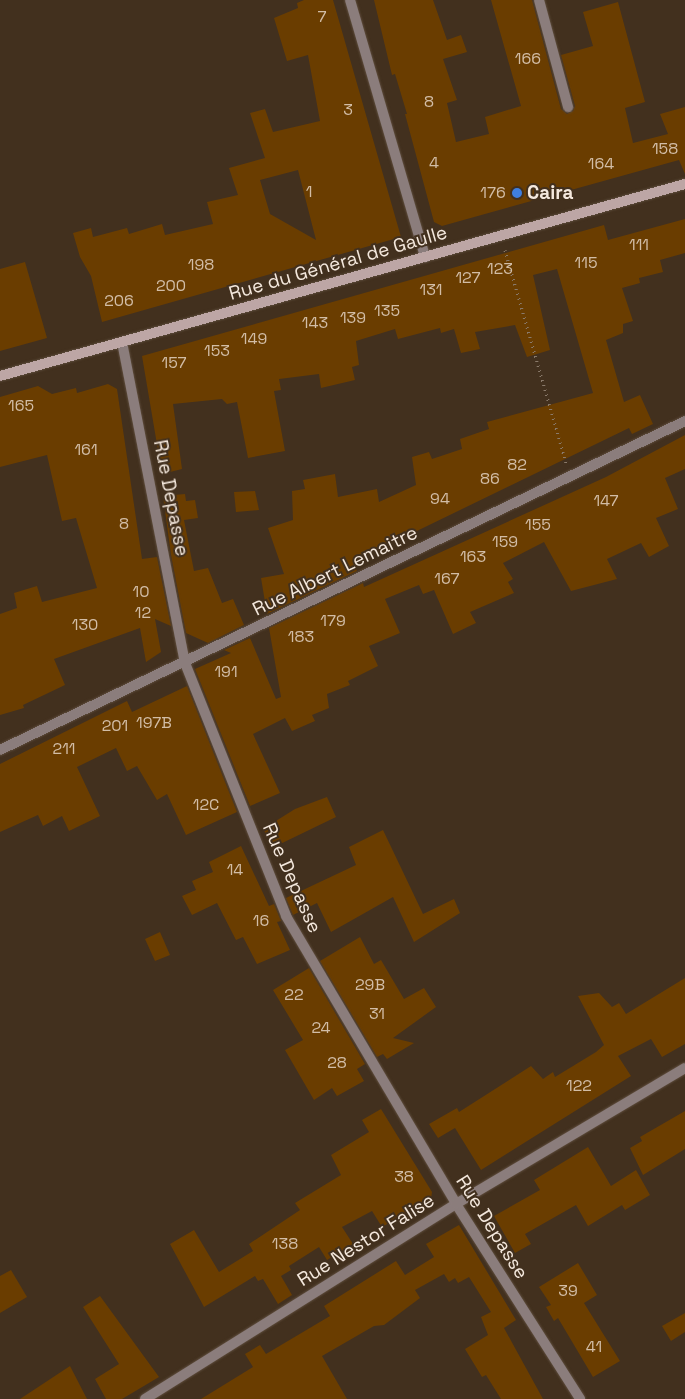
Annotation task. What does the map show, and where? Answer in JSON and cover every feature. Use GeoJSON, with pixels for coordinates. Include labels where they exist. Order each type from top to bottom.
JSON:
{"type":"FeatureCollection","features":[{"type":"Feature","properties":{"kind":"main road","name":"Rue du Général de Gaulle"},"geometry":{"type":"LineString","coordinates":[[0,376],[685,184]]}},
{"type":"Feature","properties":{"kind":"street"},"geometry":{"type":"LineString","coordinates":[[350,0],[425,257]]}},
{"type":"Feature","properties":{"kind":"street"},"geometry":{"type":"LineString","coordinates":[[539,0],[568,107]]}},
{"type":"Feature","properties":{"kind":"street","name":"Rue Depasse"},"geometry":{"type":"LineString","coordinates":[[122,342],[185,663],[286,916],[456,1204],[580,1399]]}},
{"type":"Feature","properties":{"kind":"street","name":"Rue Albert Lemaitre"},"geometry":{"type":"LineString","coordinates":[[0,750],[185,663],[685,421]]}},
{"type":"Feature","properties":{"kind":"street","name":"Rue Nestor Falise"},"geometry":{"type":"LineString","coordinates":[[145,1399],[456,1204],[685,1068]]}},
{"type":"Feature","properties":{"kind":"path"},"geometry":{"type":"LineString","coordinates":[[501,235],[570,476]]}},
{"type":"Feature","properties":{"kind":"building"},"geometry":{"type":"Polygon","coordinates":[[[304,0],[333,0],[401,237],[102,322],[91,276],[80,257],[73,233],[91,228],[93,237],[127,228],[129,234],[162,224],[165,235],[213,224],[207,202],[238,195],[229,168],[265,158],[250,113],[265,109],[273,132],[320,121],[308,55],[287,61],[274,18],[298,8],[297,3],[304,0]],[[298,170],[260,180],[270,214],[316,240],[298,170]]]}},
{"type":"Feature","properties":{"kind":"building"},"geometry":{"type":"Polygon","coordinates":[[[374,0],[433,0],[447,40],[461,35],[467,52],[443,59],[457,100],[447,103],[456,142],[489,134],[485,117],[521,106],[491,0],[532,0],[561,109],[567,114],[573,111],[575,106],[561,55],[593,46],[583,12],[618,2],[645,102],[625,108],[633,143],[668,134],[660,114],[685,107],[685,174],[679,160],[442,226],[434,222],[405,114],[407,114],[395,74],[392,75],[374,0]]]}},
{"type":"Feature","properties":{"kind":"building"},"geometry":{"type":"Polygon","coordinates":[[[685,219],[685,253],[660,260],[663,272],[639,278],[640,283],[622,288],[633,321],[623,324],[623,333],[606,340],[624,402],[640,395],[653,424],[632,434],[629,428],[353,562],[357,571],[267,614],[261,578],[284,574],[268,528],[293,520],[292,491],[305,489],[303,480],[335,474],[338,497],[377,489],[379,502],[416,485],[412,457],[429,452],[432,459],[462,449],[460,439],[489,429],[487,422],[593,393],[557,269],[533,275],[550,350],[527,357],[515,325],[475,332],[480,349],[461,353],[454,329],[441,333],[440,328],[398,339],[395,329],[356,341],[359,365],[352,367],[355,380],[321,388],[319,374],[279,379],[281,390],[274,391],[285,451],[248,458],[237,402],[227,404],[222,399],[173,404],[182,469],[162,474],[142,356],[604,225],[608,240],[685,219]]]}},
{"type":"Feature","properties":{"kind":"building"},"geometry":{"type":"Polygon","coordinates":[[[25,262],[47,338],[0,351],[0,269],[25,262]]]}},
{"type":"Feature","properties":{"kind":"building"},"geometry":{"type":"Polygon","coordinates":[[[108,384],[117,389],[142,559],[157,557],[171,626],[155,619],[161,652],[146,662],[140,628],[54,659],[65,685],[23,705],[24,708],[0,715],[0,614],[17,608],[14,593],[37,586],[42,602],[97,588],[76,518],[62,521],[47,455],[0,467],[0,397],[38,386],[52,394],[76,388],[77,393],[108,384]]]}},
{"type":"Feature","properties":{"kind":"building"},"geometry":{"type":"Polygon","coordinates":[[[685,435],[685,469],[665,478],[678,509],[656,518],[669,546],[649,557],[641,543],[607,559],[617,579],[571,591],[544,542],[503,563],[513,579],[508,582],[514,593],[470,612],[476,623],[453,634],[434,590],[423,594],[419,585],[385,599],[400,633],[369,646],[378,666],[348,681],[350,685],[327,694],[329,708],[312,715],[315,721],[292,731],[285,718],[253,734],[280,793],[250,806],[195,669],[231,653],[224,650],[250,638],[276,699],[281,697],[269,628],[363,583],[364,587],[606,477],[685,435]]]}},
{"type":"Feature","properties":{"kind":"building"},"geometry":{"type":"Polygon","coordinates":[[[255,491],[259,510],[236,512],[234,492],[255,491]]]}},
{"type":"Feature","properties":{"kind":"building"},"geometry":{"type":"Polygon","coordinates":[[[185,494],[186,501],[195,500],[198,518],[184,520],[194,571],[208,568],[222,603],[233,599],[244,625],[208,643],[186,633],[171,555],[163,496],[185,494]]]}},
{"type":"Feature","properties":{"kind":"building"},"geometry":{"type":"Polygon","coordinates":[[[187,686],[237,812],[186,835],[167,794],[157,800],[137,766],[127,771],[116,748],[77,767],[100,816],[69,831],[62,816],[43,826],[38,815],[0,832],[0,764],[127,701],[132,712],[187,686]]]}},
{"type":"Feature","properties":{"kind":"building"},"geometry":{"type":"Polygon","coordinates":[[[327,797],[336,817],[274,847],[263,829],[295,809],[327,797]]]}},
{"type":"Feature","properties":{"kind":"building"},"geometry":{"type":"Polygon","coordinates":[[[383,830],[423,914],[454,899],[460,913],[414,942],[393,897],[331,932],[317,903],[293,915],[286,898],[356,865],[349,847],[383,830]]]}},
{"type":"Feature","properties":{"kind":"building"},"geometry":{"type":"Polygon","coordinates":[[[241,846],[269,906],[274,904],[281,921],[277,922],[290,950],[257,964],[243,937],[236,940],[217,903],[192,915],[182,896],[196,890],[192,881],[213,872],[209,862],[241,846]]]}},
{"type":"Feature","properties":{"kind":"building"},"geometry":{"type":"Polygon","coordinates":[[[160,932],[170,955],[155,961],[145,939],[160,932]]]}},
{"type":"Feature","properties":{"kind":"building"},"geometry":{"type":"Polygon","coordinates":[[[360,937],[374,964],[381,960],[404,999],[424,988],[436,1007],[393,1038],[414,1043],[387,1059],[383,1054],[377,1057],[320,961],[360,937]]]}},
{"type":"Feature","properties":{"kind":"building"},"geometry":{"type":"Polygon","coordinates":[[[309,968],[365,1064],[357,1069],[364,1081],[337,1096],[332,1088],[314,1100],[285,1050],[303,1040],[273,990],[309,968]]]}},
{"type":"Feature","properties":{"kind":"building"},"geometry":{"type":"Polygon","coordinates":[[[685,978],[685,1044],[662,1057],[651,1039],[618,1056],[631,1076],[481,1170],[455,1128],[438,1138],[429,1124],[457,1108],[459,1112],[531,1066],[543,1079],[553,1072],[555,1077],[596,1052],[604,1045],[578,996],[599,993],[612,1007],[619,1003],[626,1014],[685,978]]]}},
{"type":"Feature","properties":{"kind":"building"},"geometry":{"type":"Polygon","coordinates":[[[381,1109],[432,1192],[431,1199],[382,1227],[372,1211],[342,1227],[353,1244],[327,1260],[319,1247],[289,1266],[291,1270],[281,1276],[292,1295],[278,1304],[263,1279],[258,1281],[255,1276],[204,1307],[170,1244],[194,1230],[219,1272],[253,1251],[249,1244],[300,1210],[295,1203],[341,1175],[331,1155],[369,1132],[362,1120],[381,1109]]]}},
{"type":"Feature","properties":{"kind":"building"},"geometry":{"type":"Polygon","coordinates":[[[685,1111],[685,1149],[643,1175],[630,1148],[642,1141],[640,1137],[685,1111]]]}},
{"type":"Feature","properties":{"kind":"building"},"geometry":{"type":"Polygon","coordinates":[[[588,1147],[611,1186],[636,1170],[650,1195],[625,1210],[622,1205],[588,1226],[576,1205],[525,1234],[531,1244],[515,1253],[494,1216],[540,1190],[534,1180],[588,1147]]]}},
{"type":"Feature","properties":{"kind":"building"},"geometry":{"type":"Polygon","coordinates":[[[459,1225],[516,1320],[504,1328],[543,1399],[501,1399],[486,1375],[482,1377],[465,1349],[488,1335],[481,1317],[491,1312],[469,1277],[458,1283],[455,1278],[449,1282],[444,1274],[415,1290],[420,1298],[384,1325],[374,1326],[322,1356],[347,1399],[201,1399],[253,1367],[245,1354],[260,1345],[266,1354],[330,1316],[324,1306],[396,1261],[405,1275],[434,1257],[426,1244],[459,1225]]]}},
{"type":"Feature","properties":{"kind":"building"},"geometry":{"type":"Polygon","coordinates":[[[578,1263],[597,1295],[584,1303],[620,1361],[593,1377],[558,1318],[554,1321],[546,1307],[551,1305],[539,1287],[578,1263]]]}},
{"type":"Feature","properties":{"kind":"building"},"geometry":{"type":"Polygon","coordinates":[[[11,1270],[27,1297],[0,1313],[0,1276],[11,1270]]]}},
{"type":"Feature","properties":{"kind":"building"},"geometry":{"type":"Polygon","coordinates":[[[100,1296],[159,1377],[122,1399],[106,1399],[95,1379],[119,1364],[83,1307],[100,1296]]]}},
{"type":"Feature","properties":{"kind":"building"},"geometry":{"type":"Polygon","coordinates":[[[685,1313],[685,1332],[671,1341],[662,1326],[685,1313]]]}},
{"type":"Feature","properties":{"kind":"building"},"geometry":{"type":"Polygon","coordinates":[[[70,1366],[87,1399],[20,1399],[70,1366]]]}},
{"type":"Feature","properties":{"kind":"place","name":"Caira"},"geometry":{"type":"Point","coordinates":[517,193]}}]}
